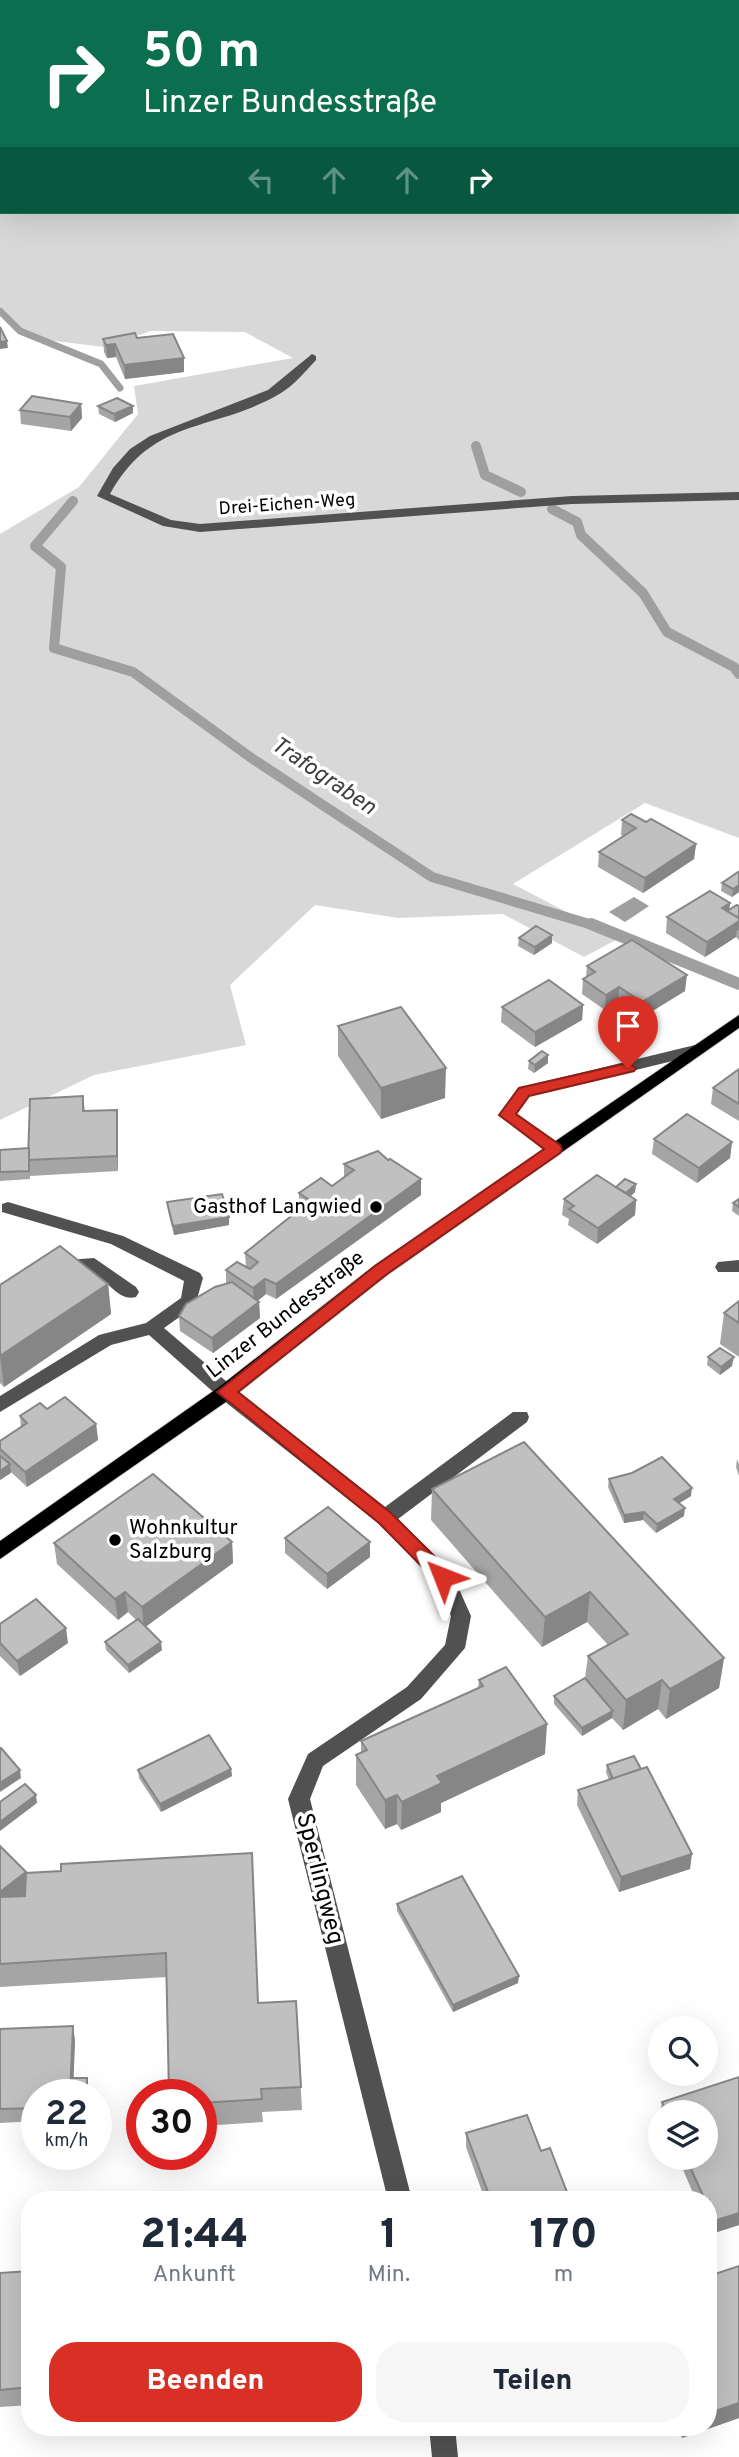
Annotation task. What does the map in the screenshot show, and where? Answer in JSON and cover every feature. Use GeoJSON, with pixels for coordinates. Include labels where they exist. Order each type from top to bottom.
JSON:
{"type":"FeatureCollection","features":[{"type":"Feature","properties":{"kind":"main road","name":"Linzer Bundesstraße"},"geometry":{"type":"LineString","coordinates":[[0,1551],[226,1392],[381,1270],[739,1020]]}},
{"type":"Feature","properties":{"kind":"street","name":"Drei-Eichen-Weg"},"geometry":{"type":"LineString","coordinates":[[312,358],[293,378],[272,393],[218,415],[178,425],[132,452],[111,476],[103,496],[168,523],[200,528],[572,500],[739,496]]}},
{"type":"Feature","properties":{"kind":"street"},"geometry":{"type":"LineString","coordinates":[[554,1149],[507,1115],[524,1092],[695,1051]]}},
{"type":"Feature","properties":{"kind":"street"},"geometry":{"type":"LineString","coordinates":[[0,1405],[105,1340],[152,1328],[188,1301],[194,1278],[117,1240],[8,1208]]}},
{"type":"Feature","properties":{"kind":"street"},"geometry":{"type":"LineString","coordinates":[[42,1273],[53,1266],[94,1264],[130,1292]]}},
{"type":"Feature","properties":{"kind":"street","name":"Sperlingweg"},"geometry":{"type":"LineString","coordinates":[[152,1328],[226,1392],[385,1518],[443,1577],[461,1616],[455,1648],[414,1693],[315,1760],[299,1799],[398,2191]]}},
{"type":"Feature","properties":{"kind":"street"},"geometry":{"type":"LineString","coordinates":[[385,1518],[520,1416]]}},
{"type":"Feature","properties":{"kind":"street"},"geometry":{"type":"LineString","coordinates":[[443,2436],[445,2457]]}},
{"type":"Feature","properties":{"kind":"shaded area"},"geometry":{"type":"Polygon","coordinates":[[[0,214],[739,214],[739,838],[645,803],[513,884],[618,939],[584,957],[503,914],[398,918],[315,905],[230,985],[246,1045],[94,1075],[0,1120],[0,534],[79,487],[138,414],[134,386],[293,358],[245,332],[151,331],[104,347],[31,338],[0,306],[0,214]]]}},
{"type":"Feature","properties":{"kind":"shaded area"},"geometry":{"type":"Polygon","coordinates":[[[634,897],[649,906],[625,922],[609,912],[634,897]]]}},
{"type":"Feature","properties":{"kind":"building"},"geometry":{"type":"Polygon","coordinates":[[[0,327],[7,341],[0,342],[0,327]]]}},
{"type":"Feature","properties":{"kind":"building"},"geometry":{"type":"Polygon","coordinates":[[[135,333],[137,338],[173,334],[184,358],[124,365],[115,344],[106,345],[103,339],[135,333]]]}},
{"type":"Feature","properties":{"kind":"building"},"geometry":{"type":"Polygon","coordinates":[[[32,396],[81,404],[70,417],[20,410],[32,396]]]}},
{"type":"Feature","properties":{"kind":"building"},"geometry":{"type":"Polygon","coordinates":[[[117,398],[133,406],[114,414],[98,406],[117,398]]]}},
{"type":"Feature","properties":{"kind":"building"},"geometry":{"type":"Polygon","coordinates":[[[631,814],[646,822],[651,819],[696,844],[645,878],[599,852],[636,828],[622,820],[631,814]]]}},
{"type":"Feature","properties":{"kind":"building"},"geometry":{"type":"Polygon","coordinates":[[[738,872],[739,885],[733,889],[722,883],[738,872]]]}},
{"type":"Feature","properties":{"kind":"building"},"geometry":{"type":"Polygon","coordinates":[[[710,891],[730,903],[722,908],[739,918],[739,921],[707,942],[667,917],[710,891]]]}},
{"type":"Feature","properties":{"kind":"building"},"geometry":{"type":"Polygon","coordinates":[[[739,906],[739,918],[727,911],[739,906]]]}},
{"type":"Feature","properties":{"kind":"building"},"geometry":{"type":"Polygon","coordinates":[[[536,926],[552,935],[535,947],[519,938],[536,926]]]}},
{"type":"Feature","properties":{"kind":"building"},"geometry":{"type":"Polygon","coordinates":[[[632,940],[687,975],[642,1002],[619,987],[606,995],[583,979],[595,972],[587,966],[632,940]]]}},
{"type":"Feature","properties":{"kind":"building"},"geometry":{"type":"Polygon","coordinates":[[[549,980],[583,1005],[535,1032],[502,1007],[549,980]]]}},
{"type":"Feature","properties":{"kind":"building"},"geometry":{"type":"Polygon","coordinates":[[[401,1007],[446,1068],[381,1088],[338,1026],[401,1007]]]}},
{"type":"Feature","properties":{"kind":"building"},"geometry":{"type":"Polygon","coordinates":[[[542,1051],[548,1055],[535,1065],[529,1061],[542,1051]]]}},
{"type":"Feature","properties":{"kind":"building"},"geometry":{"type":"Polygon","coordinates":[[[739,1069],[739,1104],[713,1088],[739,1069]]]}},
{"type":"Feature","properties":{"kind":"building"},"geometry":{"type":"Polygon","coordinates":[[[83,1096],[83,1111],[117,1110],[117,1156],[28,1160],[30,1099],[83,1096]]]}},
{"type":"Feature","properties":{"kind":"building"},"geometry":{"type":"Polygon","coordinates":[[[687,1114],[732,1142],[699,1168],[654,1139],[687,1114]]]}},
{"type":"Feature","properties":{"kind":"building"},"geometry":{"type":"Polygon","coordinates":[[[29,1148],[29,1171],[0,1172],[0,1150],[29,1148]]]}},
{"type":"Feature","properties":{"kind":"building"},"geometry":{"type":"Polygon","coordinates":[[[378,1151],[421,1179],[276,1284],[265,1279],[253,1288],[226,1270],[237,1262],[250,1269],[258,1262],[245,1253],[300,1209],[294,1205],[300,1200],[306,1204],[311,1201],[299,1193],[321,1178],[332,1186],[354,1170],[344,1164],[378,1151]]]}},
{"type":"Feature","properties":{"kind":"building"},"geometry":{"type":"Polygon","coordinates":[[[597,1175],[636,1200],[598,1228],[569,1209],[574,1206],[564,1199],[597,1175]]]}},
{"type":"Feature","properties":{"kind":"building"},"geometry":{"type":"Polygon","coordinates":[[[625,1179],[636,1184],[626,1193],[616,1187],[625,1179]]]}},
{"type":"Feature","properties":{"kind":"building"},"geometry":{"type":"Polygon","coordinates":[[[222,1194],[229,1217],[173,1226],[167,1202],[222,1194]]]}},
{"type":"Feature","properties":{"kind":"building"},"geometry":{"type":"Polygon","coordinates":[[[60,1246],[108,1284],[0,1356],[0,1285],[60,1246]]]}},
{"type":"Feature","properties":{"kind":"building"},"geometry":{"type":"Polygon","coordinates":[[[232,1282],[259,1302],[212,1338],[179,1316],[186,1304],[215,1287],[232,1282]]]}},
{"type":"Feature","properties":{"kind":"building"},"geometry":{"type":"Polygon","coordinates":[[[739,1301],[739,1323],[724,1313],[739,1301]]]}},
{"type":"Feature","properties":{"kind":"building"},"geometry":{"type":"Polygon","coordinates":[[[720,1348],[734,1357],[721,1367],[708,1357],[720,1348]]]}},
{"type":"Feature","properties":{"kind":"building"},"geometry":{"type":"Polygon","coordinates":[[[65,1397],[96,1424],[25,1472],[0,1449],[0,1441],[27,1423],[20,1416],[40,1403],[47,1409],[65,1397]]]}},
{"type":"Feature","properties":{"kind":"building"},"geometry":{"type":"Polygon","coordinates":[[[524,1442],[724,1658],[670,1689],[662,1680],[626,1700],[588,1656],[628,1634],[590,1592],[545,1617],[432,1489],[524,1442]]]}},
{"type":"Feature","properties":{"kind":"building"},"geometry":{"type":"Polygon","coordinates":[[[0,1456],[10,1464],[0,1471],[0,1456]]]}},
{"type":"Feature","properties":{"kind":"building"},"geometry":{"type":"Polygon","coordinates":[[[662,1457],[692,1488],[674,1499],[685,1508],[657,1524],[644,1512],[624,1515],[609,1479],[632,1473],[662,1457]]]}},
{"type":"Feature","properties":{"kind":"building"},"geometry":{"type":"Polygon","coordinates":[[[153,1474],[232,1542],[142,1607],[125,1592],[115,1599],[54,1543],[153,1474]]]}},
{"type":"Feature","properties":{"kind":"building"},"geometry":{"type":"Polygon","coordinates":[[[328,1507],[370,1542],[327,1574],[285,1538],[328,1507]]]}},
{"type":"Feature","properties":{"kind":"building"},"geometry":{"type":"Polygon","coordinates":[[[36,1599],[66,1628],[17,1661],[0,1643],[0,1624],[36,1599]]]}},
{"type":"Feature","properties":{"kind":"building"},"geometry":{"type":"Polygon","coordinates":[[[138,1619],[161,1642],[128,1665],[105,1642],[138,1619]]]}},
{"type":"Feature","properties":{"kind":"building"},"geometry":{"type":"Polygon","coordinates":[[[506,1667],[547,1724],[437,1776],[442,1783],[402,1802],[397,1795],[385,1800],[356,1755],[367,1750],[361,1741],[483,1686],[479,1680],[506,1667]]]}},
{"type":"Feature","properties":{"kind":"building"},"geometry":{"type":"Polygon","coordinates":[[[585,1678],[613,1711],[582,1728],[554,1696],[585,1678]]]}},
{"type":"Feature","properties":{"kind":"building"},"geometry":{"type":"Polygon","coordinates":[[[209,1735],[231,1769],[160,1804],[138,1770],[209,1735]]]}},
{"type":"Feature","properties":{"kind":"building"},"geometry":{"type":"Polygon","coordinates":[[[0,1749],[20,1770],[0,1783],[0,1749]]]}},
{"type":"Feature","properties":{"kind":"building"},"geometry":{"type":"Polygon","coordinates":[[[634,1756],[641,1769],[613,1779],[607,1765],[634,1756]]]}},
{"type":"Feature","properties":{"kind":"building"},"geometry":{"type":"Polygon","coordinates":[[[647,1767],[692,1854],[621,1877],[578,1790],[647,1767]]]}},
{"type":"Feature","properties":{"kind":"building"},"geometry":{"type":"Polygon","coordinates":[[[25,1784],[36,1795],[0,1822],[0,1802],[25,1784]]]}},
{"type":"Feature","properties":{"kind":"building"},"geometry":{"type":"Polygon","coordinates":[[[0,1846],[26,1872],[0,1892],[0,1846]]]}},
{"type":"Feature","properties":{"kind":"building"},"geometry":{"type":"Polygon","coordinates":[[[252,1853],[258,2003],[296,2001],[301,2087],[261,2089],[262,2099],[217,2102],[217,2079],[169,2079],[166,1953],[0,1964],[0,1897],[25,1896],[26,1873],[61,1871],[61,1864],[252,1853]]]}},
{"type":"Feature","properties":{"kind":"building"},"geometry":{"type":"Polygon","coordinates":[[[462,1876],[519,1976],[453,2005],[397,1904],[462,1876]]]}},
{"type":"Feature","properties":{"kind":"building"},"geometry":{"type":"Polygon","coordinates":[[[73,2026],[71,2079],[21,2079],[21,2108],[0,2109],[0,2029],[73,2026]]]}},
{"type":"Feature","properties":{"kind":"building"},"geometry":{"type":"Polygon","coordinates":[[[739,2077],[739,2213],[717,2220],[717,2191],[701,2191],[691,2170],[718,2170],[718,2100],[668,2100],[739,2077]]]}},
{"type":"Feature","properties":{"kind":"building"},"geometry":{"type":"Polygon","coordinates":[[[527,2115],[541,2151],[550,2148],[567,2191],[488,2191],[466,2133],[527,2115]]]}},
{"type":"Feature","properties":{"kind":"building"},"geometry":{"type":"Polygon","coordinates":[[[739,2266],[739,2403],[717,2410],[717,2273],[739,2266]]]}},
{"type":"Feature","properties":{"kind":"building"},"geometry":{"type":"Polygon","coordinates":[[[21,2272],[21,2388],[0,2390],[0,2273],[21,2272]]]}},
{"type":"Feature","properties":{"kind":"waterway","name":"Trafograben"},"geometry":{"type":"LineString","coordinates":[[0,311],[20,331],[101,364],[120,388]]}},
{"type":"Feature","properties":{"kind":"waterway"},"geometry":{"type":"LineString","coordinates":[[476,446],[485,475],[521,492]]}},
{"type":"Feature","properties":{"kind":"waterway","name":"Trafograben"},"geometry":{"type":"LineString","coordinates":[[73,501],[35,546],[61,567],[54,648],[133,672],[250,757],[432,877],[596,926]]}},
{"type":"Feature","properties":{"kind":"waterway"},"geometry":{"type":"LineString","coordinates":[[552,509],[577,522],[581,535],[643,593],[667,632],[734,667],[739,674]]}},
{"type":"Feature","properties":{"kind":"waterway","name":"Trafograben"},"geometry":{"type":"LineString","coordinates":[[591,924],[596,926]]}},
{"type":"Feature","properties":{"kind":"waterway","name":"Trafograben"},"geometry":{"type":"LineString","coordinates":[[596,926],[739,984]]}},
{"type":"Feature","properties":{"kind":"place","name":"Gasthof Langwied"},"geometry":{"type":"Point","coordinates":[376,1207]}},
{"type":"Feature","properties":{"kind":"place","name":"Wohnkultur Salzburg"},"geometry":{"type":"Point","coordinates":[115,1540]}},
{"type":"Feature","properties":{"kind":"route"},"geometry":{"type":"LineString","coordinates":[[443,1577],[385,1518],[226,1392],[381,1270],[554,1149],[507,1115],[524,1092],[628,1068]]}}]}
